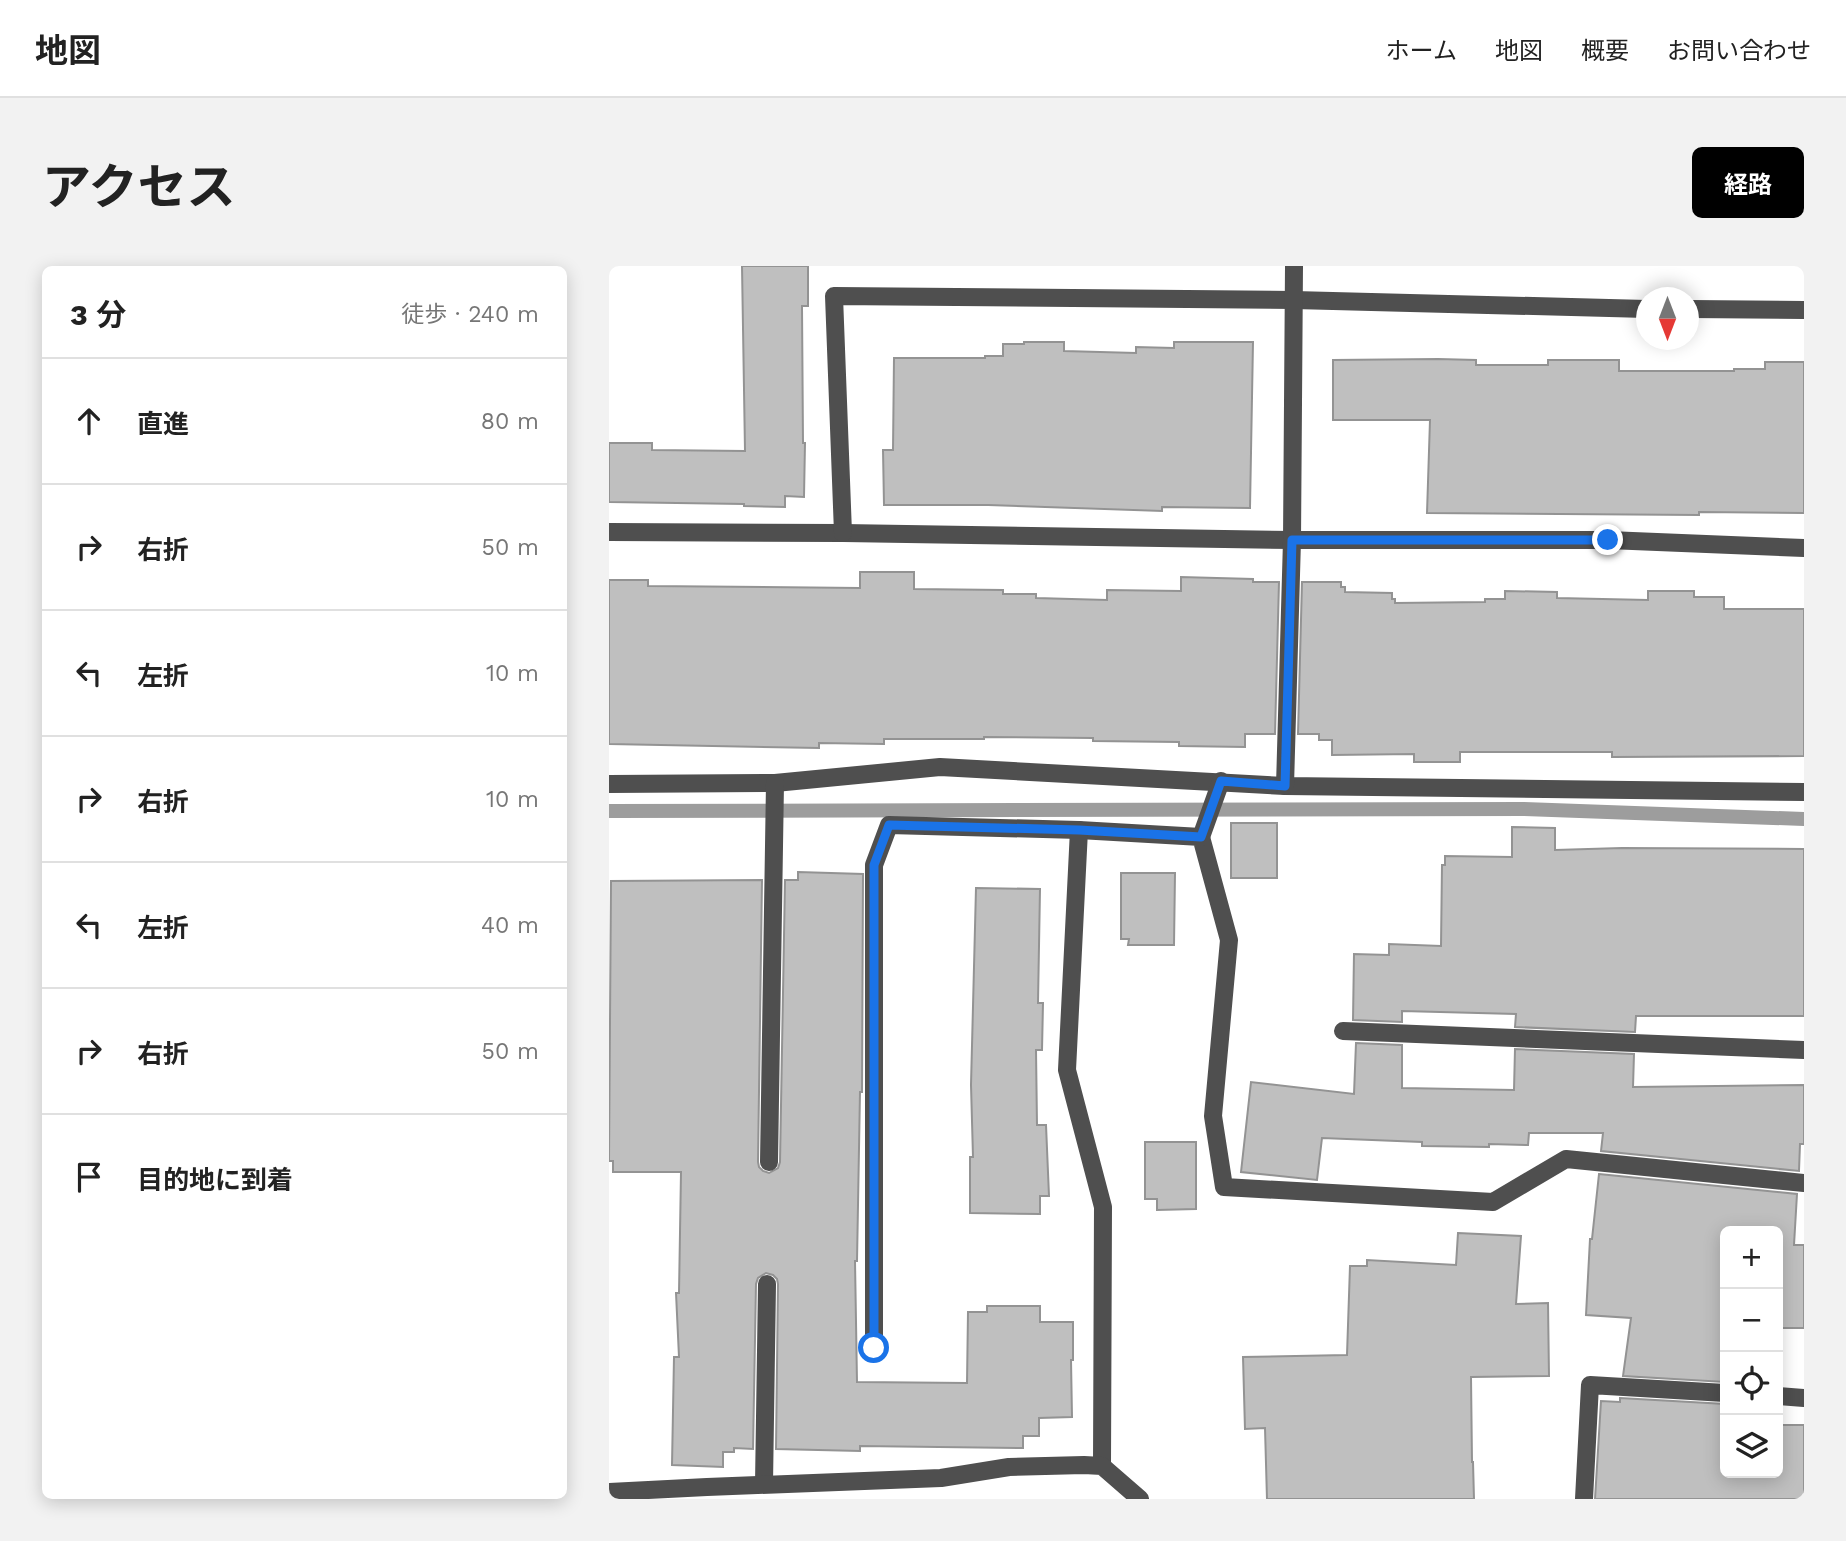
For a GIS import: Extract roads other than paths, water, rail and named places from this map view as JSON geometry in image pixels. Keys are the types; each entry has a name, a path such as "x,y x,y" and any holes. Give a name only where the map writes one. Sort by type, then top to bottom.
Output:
{"street":[{"path":"1285,786 1292,540 1294,266"},
{"path":"843,533 834,296 1294,300 1636,309"},
{"path":"1699,309 1804,310"},
{"path":"609,532 1292,540 1608,540 1804,548"},
{"path":"609,785 775,783 940,767 1285,786 1804,792"},
{"path":"1221,781 1201,837 1229,940 1213,1116 1224,1187 1493,1202 1566,1159 1804,1183"},
{"path":"769,1162 775,783"},
{"path":"874,1348 874,865 889,825 1079,830 1201,837"},
{"path":"1079,830 1067,1070 1103,1207 1102,1466"},
{"path":"1343,1031 1804,1050"},
{"path":"764,1484 767,1284"},
{"path":"1584,1499 1590,1385 1720,1393"},
{"path":"1783,1396 1804,1398"},
{"path":"609,1492 707,1493 764,1484 941,1478 1009,1467 1102,1466 1140,1499"}],"waterway":[{"path":"609,811 1524,809 1804,819"}]}
